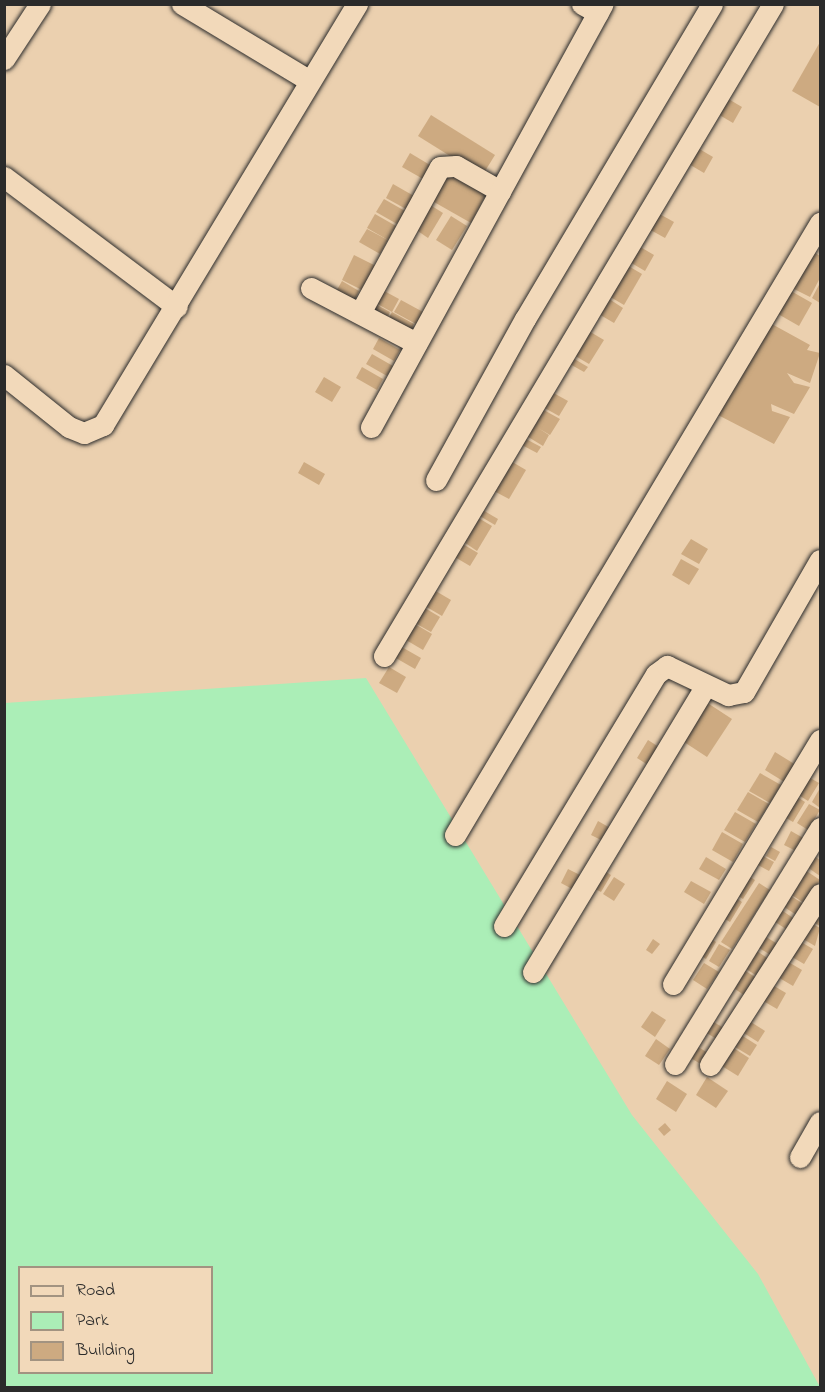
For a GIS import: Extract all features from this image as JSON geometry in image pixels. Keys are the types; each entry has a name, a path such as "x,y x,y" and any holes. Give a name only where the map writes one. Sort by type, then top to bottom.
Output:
{"street":[{"path":"4,59 40,4"},
{"path":"182,4 310,81"},
{"path":"4,375 69,427 93,432 177,307 357,4"},
{"path":"436,480 536,300 712,4"},
{"path":"384,656 773,4"},
{"path":"371,427 500,191 594,7"},
{"path":"360,314 440,167 456,166 500,191"},
{"path":"4,177 177,307"},
{"path":"455,835 820,223"},
{"path":"311,288 416,344"},
{"path":"504,926 656,674 667,666 706,685 737,696 748,687 820,560"},
{"path":"533,972 706,685"},
{"path":"673,984 820,740"},
{"path":"675,1064 820,828"},
{"path":"710,1065 820,894"},
{"path":"800,1157 820,1122"}],"green space":[{"path":"366,678 632,1115 758,1274 820,1387 5,1388 5,703"}],"building":[{"path":"820,42 820,107 792,91"},
{"path":"725,97 742,107 733,123 716,113"},
{"path":"431,115 495,155 482,176 418,136"},
{"path":"696,147 713,157 704,173 687,163"},
{"path":"410,153 430,165 423,179 402,167"},
{"path":"442,170 486,195 471,223 427,198"},
{"path":"393,184 414,196 406,209 386,198"},
{"path":"384,199 405,211 397,224 376,212"},
{"path":"427,203 443,213 428,238 412,227"},
{"path":"656,212 674,222 665,238 647,228"},
{"path":"375,214 396,226 388,240 367,228"},
{"path":"451,216 467,226 452,250 436,240"},
{"path":"367,229 388,240 380,254 359,242"},
{"path":"637,245 654,255 645,271 628,261"},
{"path":"812,251 820,256 820,278 810,297 792,288"},
{"path":"354,255 378,267 366,292 342,280"},
{"path":"625,264 642,274 624,305 607,295"},
{"path":"342,281 359,291 351,307 333,297"},
{"path":"820,283 820,303 812,298"},
{"path":"377,287 399,299 392,312 370,300"},
{"path":"791,291 812,303 799,326 778,314"},
{"path":"606,297 623,308 614,323 597,313"},
{"path":"368,300 390,312 384,325"},
{"path":"401,300 423,312 416,324 394,312"},
{"path":"392,312 414,324 407,337 385,325"},
{"path":"770,323 810,345 807,350 820,353 810,383 787,373 794,383 810,387 794,414 771,404 772,411 790,417 774,444 718,415"},
{"path":"587,330 604,340 589,364 572,354"},
{"path":"379,338 400,350 394,361 373,349"},
{"path":"372,354 393,366 387,376 366,364"},
{"path":"571,357 588,367 584,372 568,363"},
{"path":"362,367 383,379 377,390 356,378"},
{"path":"324,377 341,387 332,402 315,392"},
{"path":"550,391 568,401 559,416 541,406"},
{"path":"542,409 560,419 550,435 538,428 549,435 543,446 525,435"},
{"path":"524,438 541,447 537,453 520,444"},
{"path":"509,460 526,470 509,499 492,490"},
{"path":"304,462 325,474 319,485 298,473"},
{"path":"481,509 498,519 495,525 478,515"},
{"path":"475,516 492,526 477,551 461,540"},
{"path":"691,539 708,549 699,564 681,554"},
{"path":"461,543 478,553 470,566 453,556"},
{"path":"681,559 699,569 689,585 672,575"},
{"path":"434,590 451,600 442,616 425,606"},
{"path":"423,607 440,617 431,632 413,622"},
{"path":"415,624 432,634 423,650 406,640"},
{"path":"400,646 421,658 415,669 394,657"},
{"path":"389,667 406,677 397,693 379,683"},
{"path":"706,702 732,719 707,757 681,740"},
{"path":"648,740 662,749 651,767 637,758"},
{"path":"775,752 796,765 786,783 765,770"},
{"path":"760,773 781,785 770,803 749,791"},
{"path":"805,775 819,783 808,801 794,792"},
{"path":"820,788 820,808 812,802"},
{"path":"748,792 769,804 758,822 737,810"},
{"path":"794,795 805,802 793,822 781,815"},
{"path":"809,804 820,810 808,830 797,823"},
{"path":"735,812 756,824 745,842 724,830"},
{"path":"598,821 612,829 605,842 591,835"},
{"path":"791,831 805,839 798,852 784,845"},
{"path":"722,832 743,844 733,862 712,850"},
{"path":"771,847 780,852 775,861 766,856"},
{"path":"811,854 820,860 820,876 804,865"},
{"path":"761,855 774,862 769,871 756,864"},
{"path":"706,857 726,869 719,880 699,869"},
{"path":"802,868 820,880 807,905 787,892"},
{"path":"568,869 582,876 574,890 561,883"},
{"path":"601,869 611,875 601,892 590,886"},
{"path":"744,873 755,880 743,899 732,892"},
{"path":"614,877 625,884 614,901 603,894"},
{"path":"691,881 711,892 704,904 684,892"},
{"path":"759,883 770,890 732,949 721,942"},
{"path":"785,892 805,905 798,916 778,903"},
{"path":"731,895 742,902 730,922 719,915"},
{"path":"820,905 820,926 809,920"},
{"path":"777,907 796,920 789,931 769,918"},
{"path":"807,921 820,928 815,946 798,936"},
{"path":"761,934 781,946 774,957 754,945"},
{"path":"706,935 716,942 706,959 695,952"},
{"path":"653,939 660,944 652,954 646,950"},
{"path":"796,939 813,949 804,964 787,954"},
{"path":"719,944 730,950 719,967 709,961"},
{"path":"752,948 772,961 760,978 740,965"},
{"path":"785,960 802,970 793,986 776,976"},
{"path":"704,963 719,972 707,989 693,980"},
{"path":"739,967 760,980 748,998 728,984"},
{"path":"769,983 786,993 777,1009 760,999"},
{"path":"652,1011 666,1020 655,1037 641,1027"},
{"path":"707,1018 727,1030 720,1041 700,1029"},
{"path":"746,1019 765,1031 758,1042 739,1030"},
{"path":"738,1033 757,1045 750,1056 730,1044"},
{"path":"656,1039 670,1049 659,1065 645,1056"},
{"path":"692,1043 711,1055 704,1066 684,1054"},
{"path":"729,1045 749,1058 738,1076 717,1063"},
{"path":"707,1077 728,1091 716,1108 696,1095"},
{"path":"667,1081 687,1094 676,1112 656,1099"},
{"path":"665,1123 671,1130 664,1136 658,1129"}]}
